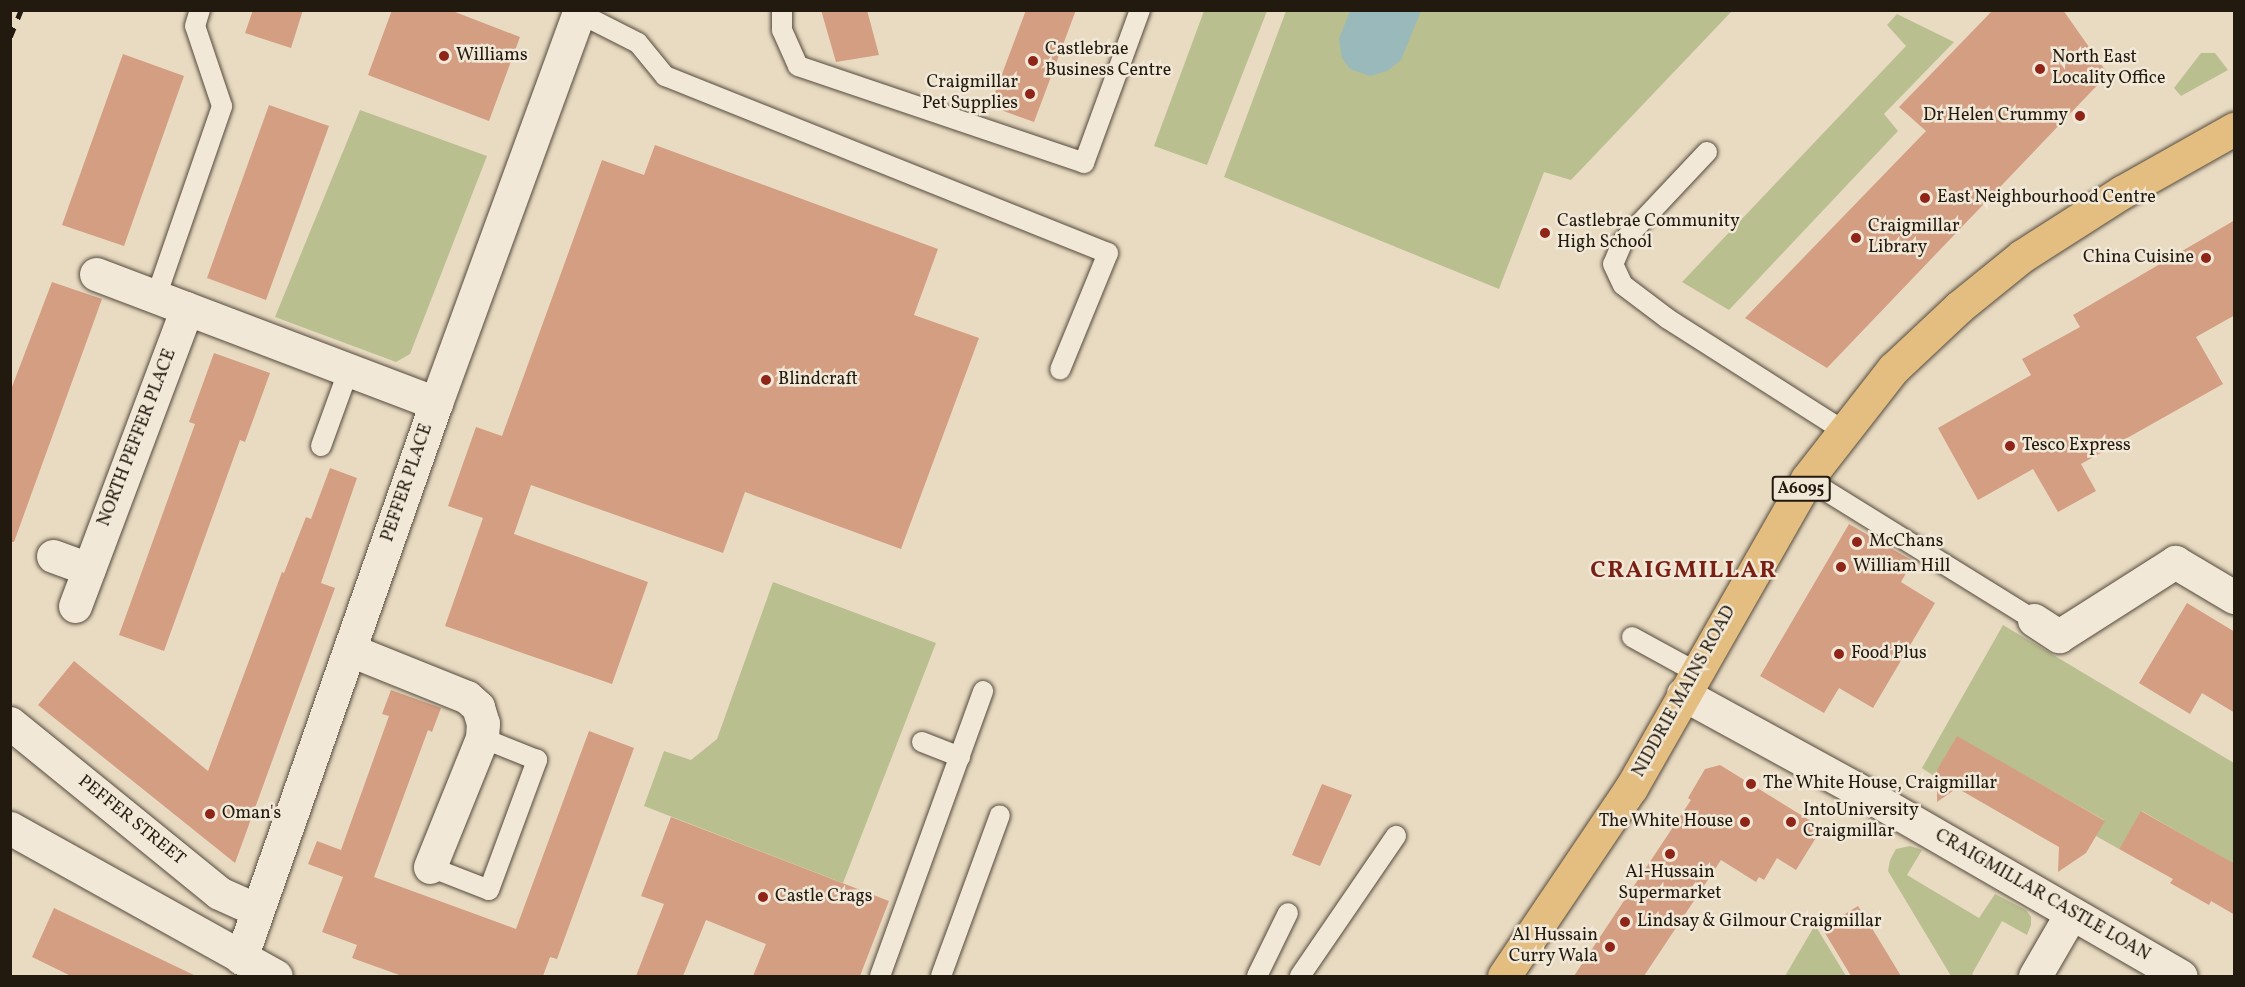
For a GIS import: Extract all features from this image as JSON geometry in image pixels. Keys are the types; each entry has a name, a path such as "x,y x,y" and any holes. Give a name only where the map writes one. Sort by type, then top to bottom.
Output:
{"main road":[{"name":"NIDDRIE MAINS ROAD","path":"1504,976 1631,788 1807,479 1893,369 1959,307 2022,256 2122,192 2235,129"}],"street":[{"name":"PEFFER PLACE","path":"241,958 436,403 577,11"},
{"path":"96,274 436,403"},
{"name":"NORTH PEFFER PLACE","path":"75,606 187,308"},
{"path":"53,556 88,568"},
{"path":"2034,621 2059,636 2175,562 2235,597"},
{"path":"350,650 467,697 478,707 483,723 482,738 430,867"},
{"name":"CRAIGMILLAR CASTLE LOAN","path":"1690,683 1855,788 2181,976"},
{"name":"PEFFER STREET","path":"10,723 219,892 257,910"},
{"path":"10,828 276,976"},
{"path":"2035,976 2071,914"}],"lane":[{"path":"156,297 222,106 195,26 200,10"},
{"path":"782,10 782,30 798,66 1084,163 1140,10"},
{"path":"577,11 638,43 665,76 1108,253 1060,369"},
{"path":"1707,152 1623,241 1612,264 1623,285 1668,320 1844,431"},
{"path":"321,446 349,369"},
{"path":"1807,479 2034,621"},
{"path":"1632,637 1690,683"},
{"path":"880,976 983,691"},
{"path":"430,867 489,890 537,760 482,738"},
{"path":"922,742 960,757"},
{"path":"941,976 1000,815"},
{"path":"1300,976 1396,836"},
{"path":"1257,976 1288,914"}],"green space":[{"path":"1204,11 1267,11 1207,165 1154,146"},
{"path":"1286,11 1732,11 1571,180 1544,172 1499,289 1224,177"},
{"path":"1897,14 1954,42 1884,114 1898,131 1729,310 1682,282 1906,46 1887,25"},
{"path":"2201,53 2215,53 2228,70 2181,96 2174,88"},
{"path":"360,110 487,156 410,354 396,362 275,317"},
{"path":"773,582 936,643 843,883 644,806 664,751 691,760 717,739"},
{"path":"2003,625 2234,763 2234,864 2142,811 2119,849 2096,836 2104,820 1957,737 1934,776 1922,768"},
{"path":"1910,846 1922,850 1907,875 1979,918 1995,894 2026,910 2031,917 2027,935 2002,921 1972,974 1975,976 1951,976 1888,871 1890,860 1896,849"},
{"path":"1815,925 1846,976 1785,976"}],"water":[{"path":"1350,11 1421,11 1401,60 1387,71 1370,76 1350,69 1342,58 1339,39"}],"building":[{"path":"253,10 303,10 291,48 245,33"},
{"name":"Williams","path":"392,10 450,10 520,37 489,121 368,75"},
{"path":"821,10 867,10 879,55 836,62"},
{"name":"Castlebrae Business Centre","path":"1026,10 1076,10 1034,122 990,106"},
{"name":"East Neighbourhood Centre","path":"1993,10 2063,10 2108,74 1827,368 1745,318 1926,131 1899,107"},
{"path":"123,54 184,76 124,246 62,225"},
{"path":"269,105 329,126 266,300 207,278"},
{"name":"Blindcraft","path":"655,145 938,249 914,315 979,338 901,549 745,492 723,553 531,485 514,534 648,582 612,684 445,626 483,518 448,506 476,427 502,436 602,160 644,175"},
{"path":"2235,220 2235,315 2196,337 2223,384 2081,464 2096,491 2058,512 2033,469 1978,500 1938,428 2031,375 2022,359 2080,327 2073,315"},
{"path":"52,282 102,299 14,542 10,542 10,392"},
{"path":"214,353 270,373 245,442 240,440 164,651 119,635 195,424 189,422"},
{"path":"330,468 357,478 321,583 335,588 235,863 38,705 74,661 208,771 282,572 284,573 306,517 311,519"},
{"name":"Food Plus","path":"1849,524 1913,561 1901,582 1935,603 1873,708 1839,688 1824,713 1760,676"},
{"path":"2187,603 2235,632 2235,713 2202,693 2190,714 2139,683"},
{"path":"391,690 441,708 432,732 428,730 374,877 516,929 589,731 634,748 557,959 550,957 543,976 402,976 352,958 357,945 322,932 343,877 308,864 317,841 341,850 389,716 382,714"},
{"path":"1957,736 2105,821 2086,853 2058,872 2059,847 1957,788 1937,802 1937,770"},
{"path":"1720,765 1822,828 1796,870 1777,858 1764,880 1759,877 1756,882 1721,860 1644,976 1574,976 1691,800 1688,798 1705,769"},
{"path":"1322,784 1352,795 1320,866 1292,855"},
{"path":"2141,811 2235,864 2235,915 2211,901 2209,905 2170,883 2173,879 2119,849"},
{"name":"Castle Crags","path":"671,817 889,901 860,976 753,976 766,944 706,920 683,976 636,976 664,904 641,896"},
{"path":"1858,906 1901,976 1851,976 1822,928"},
{"path":"54,908 196,976 71,976 32,957"}],"railway":[{"path":"10,37 21,10"}],"place":[{"name":"Williams","path":"444,56"},
{"name":"Castlebrae Business Centre","path":"1033,61"},
{"name":"North East Locality Office","path":"2040,69"},
{"name":"Craigmillar Pet Supplies","path":"1030,94"},
{"name":"Dr Helen Crummy","path":"2080,116"},
{"name":"East Neighbourhood Centre","path":"1925,198"},
{"name":"Castlebrae Community High School","path":"1545,233"},
{"name":"Craigmillar Library","path":"1856,238"},
{"name":"China Cuisine","path":"2206,258"},
{"name":"Blindcraft","path":"766,380"},
{"name":"Tesco Express","path":"2010,446"},
{"name":"McChans","path":"1857,542"},
{"name":"William Hill","path":"1841,567"},
{"name":"Food Plus","path":"1839,654"},
{"name":"The White House, Craigmillar","path":"1751,784"},
{"name":"Oman's","path":"210,814"},
{"name":"The White House","path":"1745,822"},
{"name":"IntoUniversity Craigmillar","path":"1791,822"},
{"name":"Al-Hussain Supermarket","path":"1670,854"},
{"name":"Castle Crags","path":"763,897"},
{"name":"Lindsay & Gilmour Craigmillar","path":"1625,922"},
{"name":"Al Hussain Curry Wala","path":"1610,947"}],"district":[{"name":"CRAIGMILLAR","path":"1684,572"}]}
